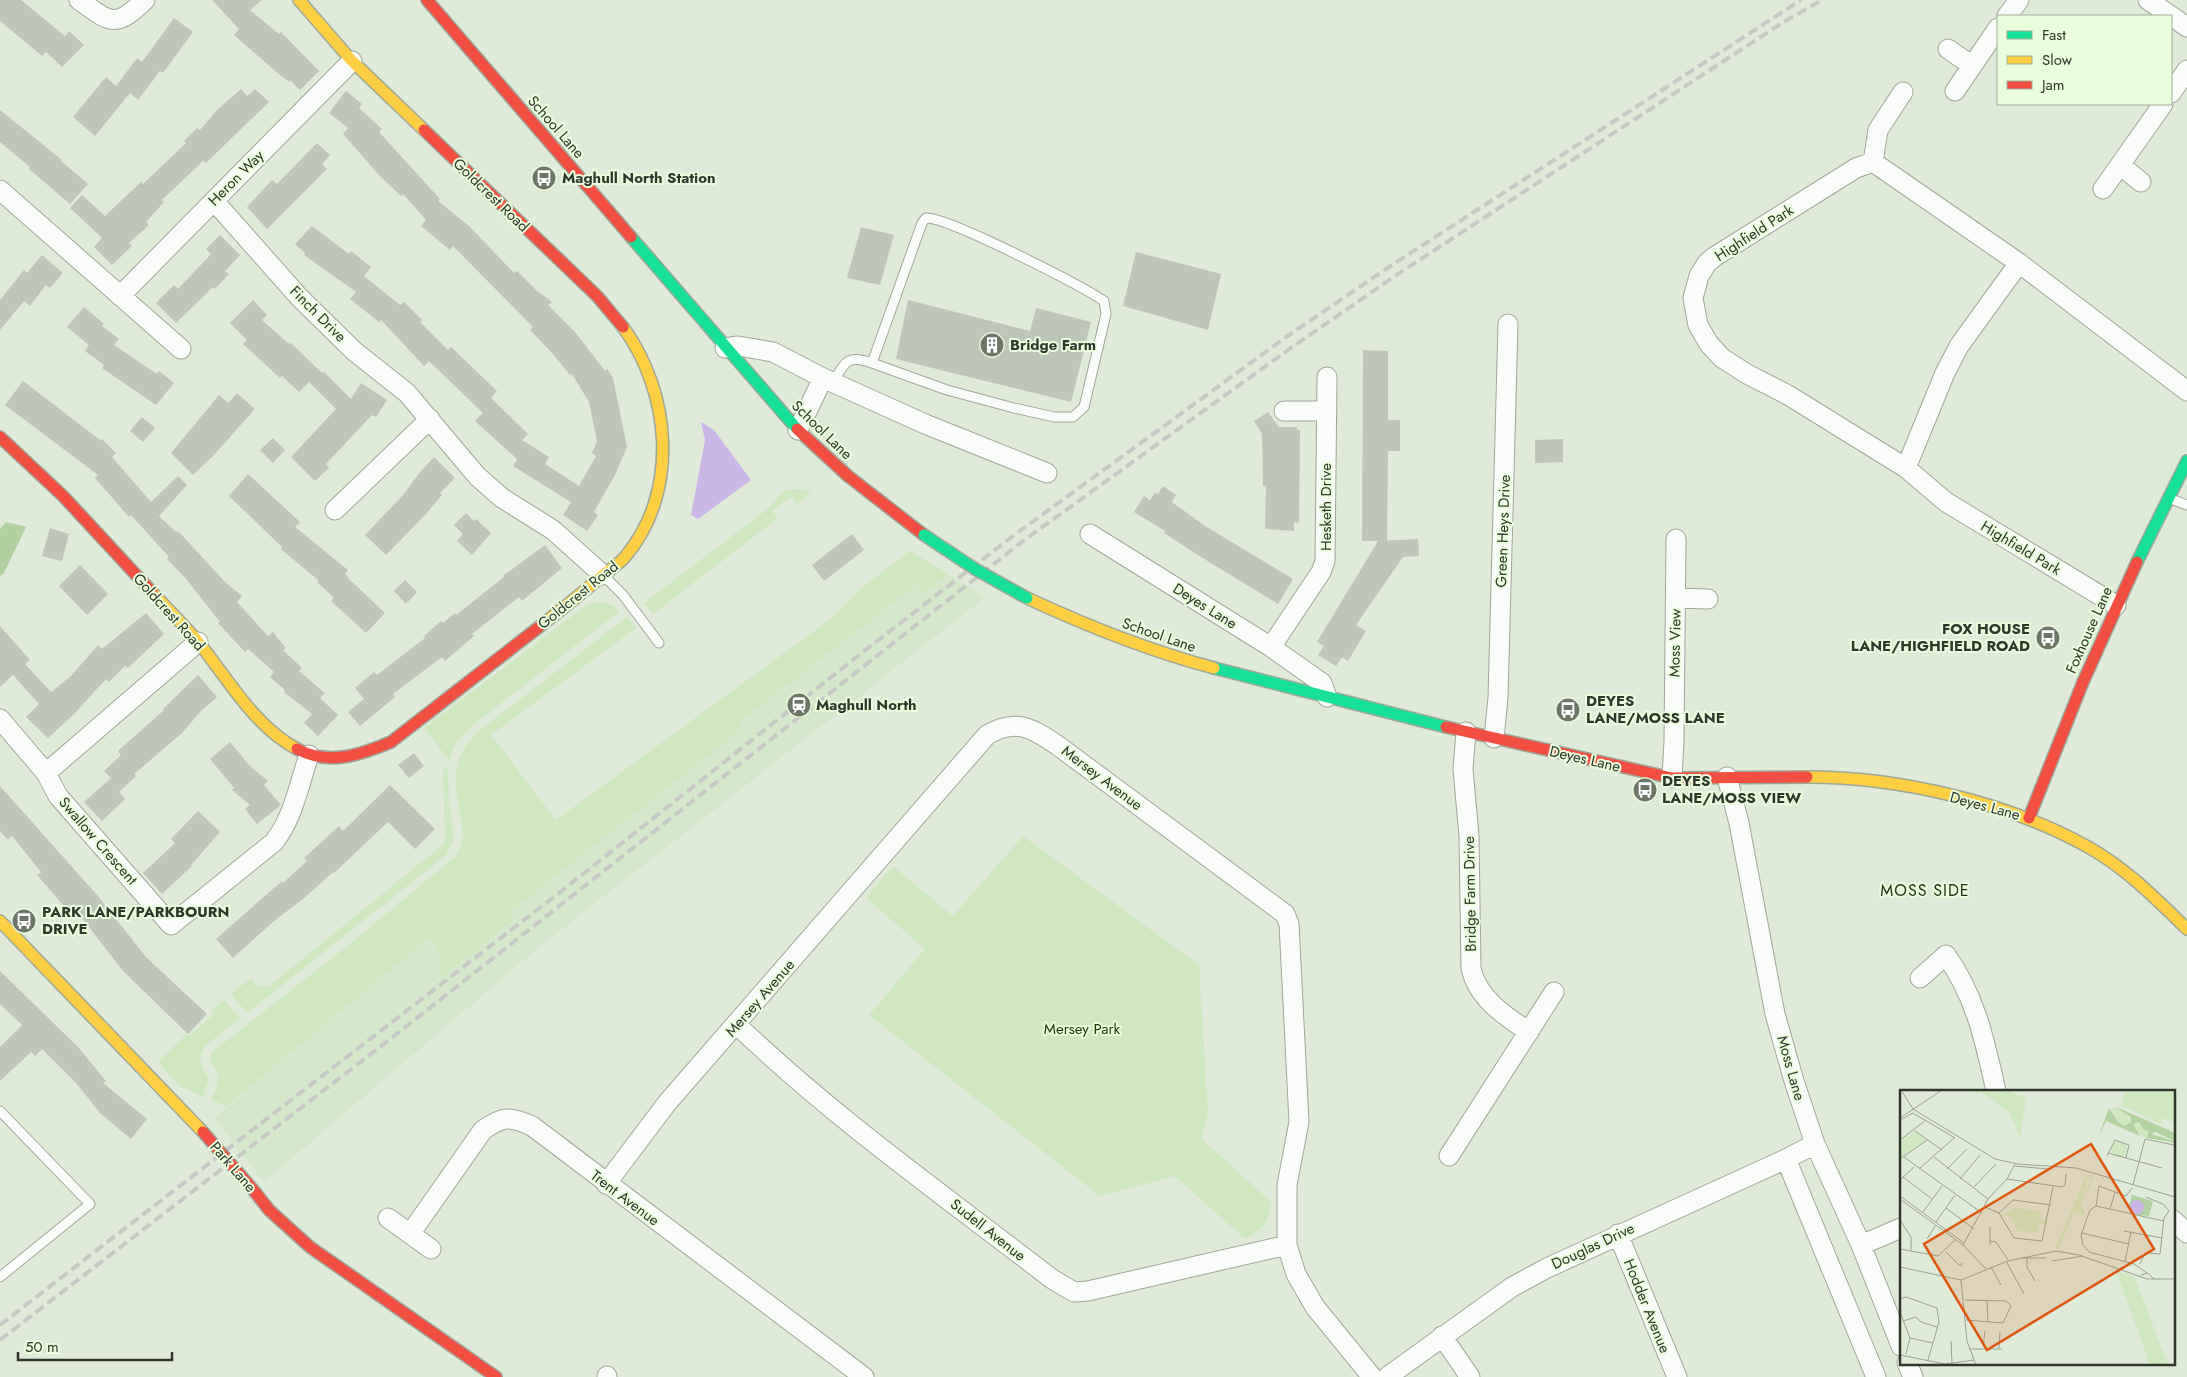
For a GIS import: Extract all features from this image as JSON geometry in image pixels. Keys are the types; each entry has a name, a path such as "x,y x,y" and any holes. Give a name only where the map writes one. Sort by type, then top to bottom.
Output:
{"street":[{"path":"79,0 99,15 112,20 118,20 129,15 145,0"},
{"name":"Goldcrest Road","path":"0,437 63,496 198,642 245,705 288,744 309,755 334,759 372,750 391,742 624,558 648,517 660,479 663,455 661,408 641,356 629,334 597,296 352,61 299,0"},
{"name":"School Lane","path":"427,0 725,348 798,430 848,476 924,535 975,569 1027,598 1076,621 1176,658 1327,697"},
{"path":"2008,15 2019,0"},
{"path":"2148,0 2170,15"},
{"path":"2172,17 2187,27"},
{"path":"1955,91 1997,29"},
{"path":"1948,49 1971,65"},
{"name":"Heron Way","path":"120,296 352,61"},
{"path":"2172,92 2187,70"},
{"path":"1903,92 1878,130 1873,162 2019,263 2187,391"},
{"path":"2103,189 2162,105"},
{"name":"Highfield Park","path":"1873,162 1856,168 1707,263 1699,276 1693,298 1698,324 1709,344 1722,358 1747,374 1788,395 1906,468 1946,502 2116,605"},
{"path":"2120,165 2141,182"},
{"path":"0,190 181,349"},
{"name":"Finch Drive","path":"214,201 299,297 354,351 407,393 477,476 502,498 554,530 603,575"},
{"path":"1906,468 1945,374 1959,346 2019,263"},
{"name":"Green Heys Drive","path":"1494,738 1498,698 1508,324"},
{"path":"725,348 738,346 773,352 828,381 925,424 1047,473"},
{"name":"Hesketh Drive","path":"1271,647 1321,572 1326,561 1327,377"},
{"path":"798,430 828,381"},
{"path":"1284,411 1327,411"},
{"path":"335,510 430,419"},
{"name":"Foxhouse Lane","path":"2029,818 2073,703 2116,605 2187,461"},
{"name":"Deyes Lane","path":"1090,534 1271,647 1322,683 1327,697 1466,732 1672,778 1838,776 1888,782 1977,802 2029,818 2089,847 2140,883 2187,929"},
{"name":"Moss View","path":"1672,778 1676,539"},
{"name":"Moss View","path":"1676,598 1708,599"},
{"path":"46,773 198,642"},
{"name":"Swallow Crescent","path":"0,720 46,773 58,796 171,925 274,842 288,821 309,755"},
{"name":"Mersey Avenue","path":"606,1184 668,1103 987,735 1012,725 1028,727 1057,745 1285,914 1289,924 1297,1049 1299,1122 1287,1185 1287,1245 1296,1274 1315,1307 1372,1377"},
{"name":"Bridge Farm Drive","path":"1466,732 1463,769 1469,836 1471,968 1474,982 1481,993 1509,1019 1529,1032"},
{"name":"Moss Lane","path":"1727,777 1738,823 1775,1014 1815,1144 1862,1245 1900,1343"},
{"name":"Park Lane","path":"0,921 203,1132 269,1210 310,1247 496,1377"},
{"path":"1920,978 1946,955 1961,976 1970,995 1986,1046 1996,1090"},
{"path":"1449,1156 1554,992"},
{"name":"Sudell Avenue","path":"737,1025 777,1063 838,1114 1052,1279 1074,1292 1088,1291 1188,1269 1287,1245"},
{"name":"Trent Avenue","path":"410,1234 483,1130 496,1121 515,1118 532,1126 606,1184 864,1377"},
{"name":"Douglas Drive","path":"1387,1377 1512,1287 1618,1234 1786,1159 1815,1144"},
{"path":"1786,1159 1876,1377"},
{"path":"388,1218 431,1249"},
{"path":"2174,1221 2187,1233"},
{"path":"1862,1245 1900,1228"},
{"name":"Hodder Avenue","path":"1618,1234 1677,1377"},
{"path":"1442,1336 1470,1377"},
{"path":"1907,1364 1913,1377"}],"lane":[{"path":"828,381 850,359 860,359 872,364 947,390 1014,408 1064,418 1073,417 1084,408 1106,307 1104,301 1094,295 984,239 940,220 926,218 922,223 872,364"},
{"path":"2168,498 2187,505"},
{"path":"603,575 623,595 659,643"},
{"path":"0,1111 90,1204 0,1277"}],"shaded area":[{"path":"701,422 714,430 751,480 698,519 691,515 705,440"},
{"path":"910,551 986,597 538,948 264,1182 214,1118 452,918 832,618 860,589"}],"green space":[{"path":"804,489 811,493 797,504 791,497 772,511 778,518 653,614 644,603 769,508 785,490"},
{"path":"6,522 26,527 4,573 0,576 0,529"},
{"path":"910,551 948,574 925,593 917,584 738,723 743,728 508,913 513,920 441,978 442,966 440,956 437,946 430,937 227,1106 211,1100 218,1076 210,1060 211,1053 350,944 456,856 462,843 463,834 457,792 457,767 468,743 479,731 627,617 636,628 491,735 556,820 832,618 860,589"},
{"path":"602,602 620,611 474,724 456,743 449,760 424,728 584,607"},
{"path":"443,769 448,769 449,802 454,839 446,855 247,1013 231,994 251,978 256,985 268,987 445,843"},
{"name":"Mersey Park","path":"1023,836 1199,965 1208,1114 1201,1138 1271,1202 1264,1225 1245,1239 1175,1176 1100,1196 869,1015 925,949 866,898 893,866 953,916"},
{"path":"224,1000 240,1018 205,1046 203,1050 200,1058 203,1070 209,1078 203,1097 180,1086 158,1062 187,1034 189,1036 213,1015 211,1012"}],"building":[{"path":"0,0 21,0 65,36 69,31 84,45 62,67 46,52 42,56 0,21"},
{"path":"212,0 262,0 250,10 279,34 281,32 319,71 300,90 234,35 239,29"},
{"path":"174,18 193,32 163,73 160,71 138,100 130,93 95,136 73,117 106,77 116,86 137,58 142,62"},
{"path":"241,89 247,96 255,89 269,102 206,163 203,161 162,200 164,202 146,222 149,225 129,243 132,246 112,265 94,247 102,238 70,208 82,195 105,216 141,182 143,184 186,143 184,141 197,128 200,130 218,109"},
{"path":"346,91 362,104 359,108 382,129 379,132 440,199 438,201 469,226 514,273 517,271 536,290 552,302 548,305 575,332 605,371 607,369 613,378 627,447 615,475 594,512 598,515 587,531 563,515 571,502 513,466 517,459 475,421 483,413 429,361 424,366 381,320 379,322 350,299 356,292 304,255 306,254 295,244 312,226 349,254 351,251 371,267 364,276 400,305 404,302 422,320 420,322 448,350 451,347 497,391 491,398 528,434 522,440 549,457 545,464 579,486 596,456 592,453 597,441 589,402 572,374 570,375 530,330 533,327 453,246 450,250 421,226 426,220 403,194 401,196 379,175 343,134 348,128 329,113"},
{"path":"0,110 62,160 88,184 70,204 0,142"},
{"path":"317,143 330,155 322,164 327,169 267,229 247,207 272,180 277,184"},
{"path":"861,227 894,235 880,285 847,278"},
{"path":"220,235 240,255 225,271 229,274 215,289 213,287 176,323 156,303 174,285 178,289 211,254 206,249"},
{"path":"1136,252 1221,274 1208,330 1123,306"},
{"path":"42,255 63,273 50,288 46,285 30,306 24,301 0,330 0,300 24,270 27,273"},
{"path":"253,300 267,315 262,320 289,344 291,343 322,373 324,372 351,399 361,383 387,400 376,417 372,415 326,464 329,468 315,481 291,457 336,409 309,382 299,392 282,376 280,378 243,344 247,340 230,323"},
{"name":"Bridge Farm","path":"908,300 1030,331 1036,308 1091,322 1071,402 896,359"},
{"path":"84,307 104,324 102,326 119,339 114,345 157,374 159,371 174,383 156,405 102,368 104,365 85,351 89,345 67,327"},
{"path":"1363,350 1388,351 1388,420 1400,420 1400,451 1388,451 1387,541 1362,541"},
{"path":"23,381 100,440 102,439 116,453 112,457 151,502 178,476 187,485 159,516 176,532 178,531 226,583 242,596 237,602 268,636 273,632 286,648 283,650 302,668 299,671 325,693 320,698 338,715 318,736 304,723 312,714 284,692 285,690 270,677 274,672 248,649 245,652 218,623 220,622 187,580 167,559 169,557 131,515 129,517 95,478 98,475 5,405"},
{"path":"237,393 255,409 213,456 193,475 171,453 219,395 228,403"},
{"path":"1268,412 1279,427 1297,427 1297,430 1300,430 1299,523 1294,522 1294,531 1265,529 1266,486 1263,486 1262,434 1254,421"},
{"path":"142,417 155,428 143,442 130,431"},
{"path":"273,438 285,450 273,463 260,450"},
{"path":"1563,439 1563,462 1535,463 1535,440"},
{"path":"434,457 455,478 440,493 442,495 426,514 386,555 365,535 403,495"},
{"path":"248,474 300,522 295,527 348,570 345,573 348,578 385,613 366,633 331,601 334,598 317,582 319,581 281,549 282,547 229,496"},
{"path":"1163,486 1176,495 1172,502 1205,526 1293,579 1278,604 1201,557 1164,533 1165,531 1134,512 1144,496 1150,500 1155,492 1158,494"},
{"path":"466,513 474,521 476,519 491,533 472,555 457,541 463,534 454,525"},
{"path":"50,528 69,534 62,561 42,556"},
{"path":"852,534 864,550 824,581 812,565"},
{"path":"1418,539 1419,556 1403,557 1356,625 1366,631 1348,661 1342,657 1336,666 1318,655 1324,646 1317,642 1378,541"},
{"path":"545,545 562,568 522,601 519,597 472,634 474,636 445,661 442,657 393,694 395,697 360,726 348,712 364,699 355,688 374,672 377,675 425,638 424,636 441,621 443,623 455,613 456,615 503,576"},
{"path":"80,565 108,594 87,615 59,586"},
{"path":"405,580 417,592 406,604 394,591"},
{"path":"146,613 164,634 128,668 125,666 109,682 106,679 74,714 48,738 26,717 39,704 13,675 0,687 0,626 30,660 25,664 51,692 71,676 98,645 102,649"},
{"path":"198,675 217,697 201,711 182,733 134,774 136,776 119,792 125,799 102,821 84,802 111,778 104,771 121,755 118,751 164,710"},
{"path":"230,742 250,766 268,781 264,785 281,805 257,824 245,809 250,805 232,790 234,788 210,759"},
{"path":"414,753 424,766 409,778 398,765"},
{"path":"390,785 435,829 415,849 388,822 334,873 274,921 233,958 216,939 307,861 304,858 339,826 343,831"},
{"path":"0,786 97,895 146,957 207,1014 188,1034 123,971 75,909 70,913 37,875 41,872 12,836 8,840 0,831"},
{"path":"198,811 220,832 192,866 162,894 143,873 175,843 171,839"},
{"path":"0,971 78,1047 106,1081 103,1083 147,1119 131,1139 100,1113 76,1083 42,1049 35,1056 31,1052 0,1081 0,1047 22,1025 0,1004"}],"railway":[{"path":"0,1325 559,893 868,648 1013,536 1289,335 1389,267 1801,0"},
{"path":"0,1340 389,1040 1023,541 1288,350 1395,276 1782,23 1822,0"}],"traffic: fast":[{"path":"631,237 797,429"},
{"path":"2137,562 2187,461"},
{"path":"924,535 975,569 1027,598"},
{"path":"1214,668 1446,727"}],"traffic: slow":[{"path":"299,0 352,61 424,130"},
{"path":"539,627 625,557 643,531 655,503 661,473 663,442 659,412 651,382 639,353 623,327"},
{"path":"152,592 199,643 255,715 282,740 297,749"},
{"path":"1027,598 1119,637 1166,654 1214,668"},
{"path":"1807,777 1842,778 1915,787 1952,795 2023,817 2057,831 2102,855 2140,885 2187,929"},
{"path":"0,921 203,1132"}],"traffic: jam":[{"path":"427,0 631,237"},
{"path":"424,130 597,296 623,327"},
{"path":"797,429 848,476 924,535"},
{"path":"0,437 63,496 152,592"},
{"path":"2029,818 2083,682 2137,562"},
{"path":"297,749 309,754 333,758 368,751 391,742 539,627"},
{"path":"1446,727 1672,778 1807,777"},
{"path":"203,1132 255,1192"},
{"path":"255,1192 269,1210 310,1247 496,1377"}],"place":[{"name":"Maghull North Station","path":"544,178"},
{"name":"Bridge Farm","path":"992,345"},
{"name":"FOX HOUSE LANE/HIGHFIELD ROAD","path":"2048,638"},
{"name":"Maghull North","path":"799,705"},
{"name":"DEYES LANE/MOSS LANE","path":"1568,710"},
{"name":"DEYES LANE/MOSS VIEW","path":"1645,790"},
{"name":"PARK LANE/PARKBOURN DRIVE","path":"24,921"}],"district":[{"name":"MOSS SIDE","path":"1925,890"}]}
